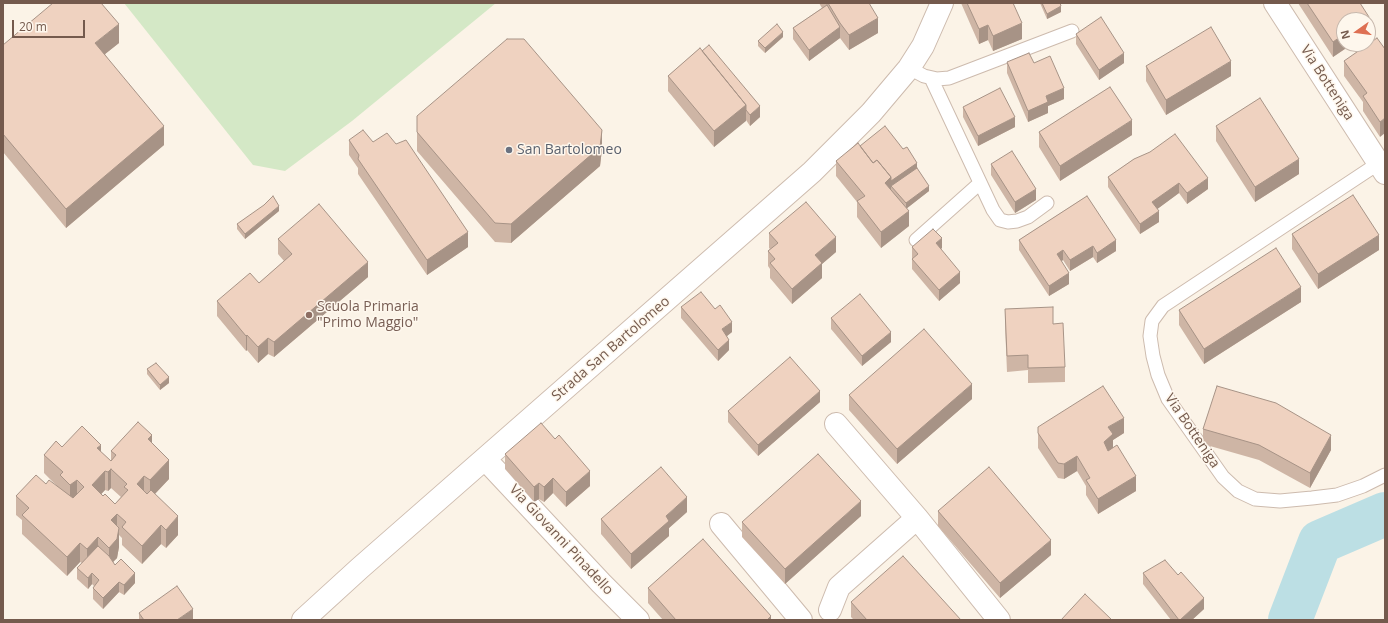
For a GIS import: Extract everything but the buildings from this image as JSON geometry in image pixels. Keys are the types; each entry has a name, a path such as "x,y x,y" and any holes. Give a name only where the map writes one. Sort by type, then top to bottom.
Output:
{"street":[{"name":"Strada San Bartolomeo","path":"303,620 812,172 870,113 909,68 923,46 942,3"},
{"name":"Via Botteniga","path":"1275,3 1382,168"},
{"path":"836,424 917,518 999,620"},
{"name":"Via Giovanni Pinadello","path":"485,459 601,583 638,620"},
{"path":"829,617 839,587 917,518"},
{"path":"721,524 801,620"}],"lane":[{"path":"909,68 931,78 949,78 1072,31"},
{"path":"931,78 993,210 1000,220 1008,222 1017,221 1028,217 1047,203"},
{"name":"Via Botteniga","path":"1382,168 1163,306 1152,321 1150,336 1156,369 1168,399 1224,477 1238,491 1255,499 1280,501 1312,498 1337,495 1363,486 1385,475"},
{"path":"916,240 980,183"}],"green space":[{"path":"124,3 496,3 352,121 285,171 253,165"}],"waterway":[{"path":"1290,620 1320,542 1385,514"}],"place":[{"name":"San Bartolomeo","path":"509,150"},
{"name":"Scuola Primaria \"Primo Maggio\"","path":"309,315"}]}
